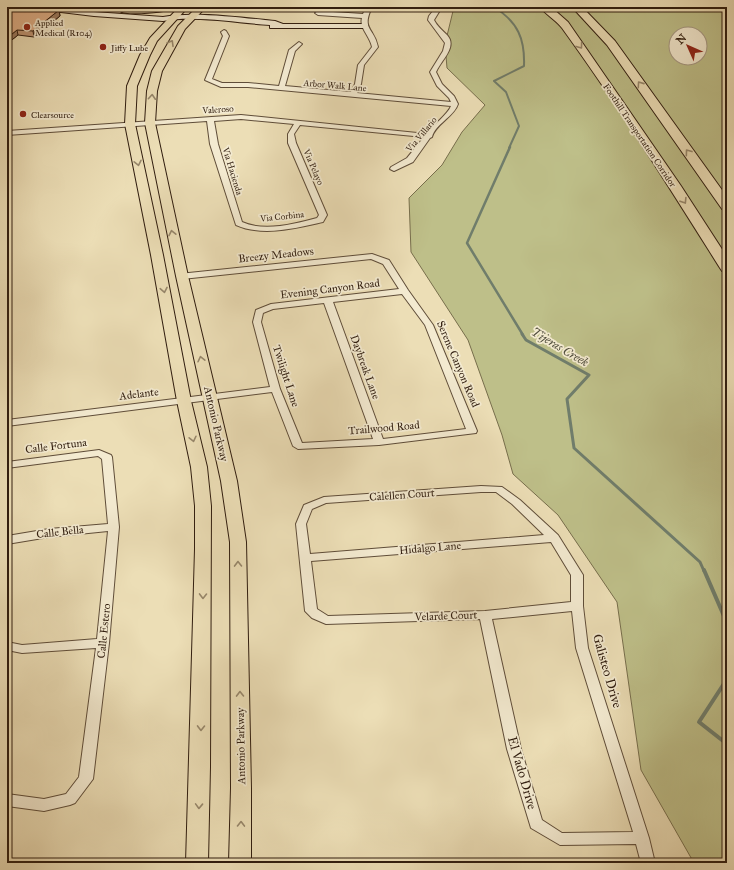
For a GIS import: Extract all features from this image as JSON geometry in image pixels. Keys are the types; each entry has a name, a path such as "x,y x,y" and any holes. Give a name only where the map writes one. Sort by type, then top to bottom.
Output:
{"highway":[{"path":"536,7 564,24"},
{"name":"Foothill Transportation Corridor","path":"545,7 564,24 589,59 675,186 727,268"},
{"path":"577,7 611,43 727,206"}],"main road":[{"path":"36,7 94,14 163,19 173,17 190,18 200,21 271,26 364,26"},
{"path":"82,7 167,14 173,17"},
{"path":"124,11 151,10 172,7"},
{"path":"184,7 153,40 144,55 132,86 130,124 159,262 184,401 199,467 203,506 200,767 197,863"},
{"name":"Antonio Parkway","path":"202,7 190,18 173,41 157,71 152,91 150,123 182,276 229,481 238,542 241,780 240,863"},
{"path":"134,17 151,20 156,24 153,40"}],"street":[{"path":"353,95 358,84 361,65 375,46 373,38 364,26 365,16 369,7"},
{"path":"439,7 432,16 431,20 437,30 447,39 449,44 448,49 435,65 433,72 439,85 448,91 455,104"},
{"path":"318,13 365,16"},
{"name":"Arbor Walk Lane","path":"224,32 226,36 208,80 214,84 455,104"},
{"path":"281,89 292,50 299,44"},
{"name":"Via Villario","path":"394,169 410,160 430,136 436,126 453,110 455,104"},
{"name":"Valeroso","path":"7,133 241,116 430,136"},
{"name":"Via Hacienda","path":"210,118 214,144 239,223 245,227"},
{"name":"Via Pelayo","path":"299,122 292,134 292,143 323,215 320,220"},
{"name":"Via Corbina","path":"245,227 256,229 310,223 320,220"},
{"name":"Breezy Meadows","path":"182,276 372,256"},
{"name":"Serene Canyon Road","path":"372,256 386,262 404,291 429,325 472,431"},
{"name":"Evening Canyon Road","path":"259,312 271,307 404,291"},
{"name":"Daybreak Lane","path":"328,301 379,442"},
{"name":"Twilight Lane","path":"259,312 257,322 275,389 298,446"},
{"name":"Adelante","path":"7,423 275,389"},
{"name":"Trailwood Road","path":"298,446 379,442 472,431"},
{"name":"Calle Fortuna","path":"7,465 99,453 107,457"},
{"name":"Calle Estero","path":"7,800 44,805 70,799 86,780 103,643 114,527 107,457"},
{"name":"Calellen Court","path":"306,558 301,524 308,507 324,500 498,489"},
{"name":"Galisteo Drive","path":"498,489 516,502 554,538 577,575 577,606 582,648 642,838 648,863"},
{"name":"Calle Bella","path":"7,540 49,533 114,527"},
{"name":"Hidalgo Lane","path":"306,558 554,538"},
{"name":"Velarde Court","path":"306,558 311,611 326,620 485,615 577,606"},
{"name":"El Vado Drive","path":"485,615 514,749 536,824 560,839 642,838"},
{"path":"7,646 22,649 103,643"}],"green space":[{"path":"454,7 727,7 727,863 694,863 641,770 617,602 558,515 513,474 502,435 468,340 411,252 409,198 442,165 462,132 485,105 447,68 445,44"}],"building":[{"name":"Applied Medical (R104)","path":"14,7 59,10 33,31 17,30 7,38 7,12"}],"waterway":[{"name":"Tijeras Creek","path":"494,7 514,25 521,39 524,56 524,66 494,81 506,92 519,126 509,148"},
{"name":"Tijeras Creek","path":"510,147 467,243 523,335"},
{"name":"Tijeras Creek","path":"522,334 526,340 589,375 567,399 574,448 700,562 704,571"},
{"name":"Tijeras Creek","path":"704,570 727,623"},
{"name":"Tijeras Creek","path":"727,679 699,722 727,744"}],"place":[{"name":"Applied Medical (R104)","path":"27,27"},
{"name":"Jiffy Lube","path":"103,47"},
{"name":"Clearsource","path":"23,114"}]}
